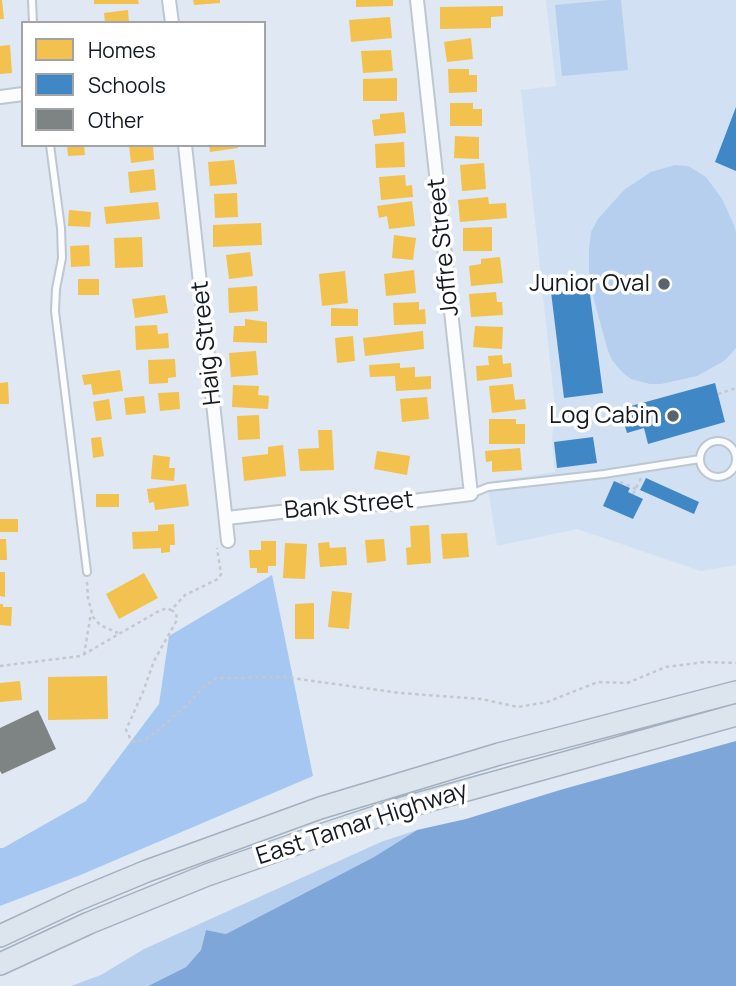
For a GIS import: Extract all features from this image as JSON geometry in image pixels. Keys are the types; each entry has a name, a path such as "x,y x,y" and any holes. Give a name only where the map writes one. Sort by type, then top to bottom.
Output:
{"highway":[{"name":"East Tamar Highway","path":"0,936 147,871 320,808 499,754 736,692"},
{"name":"East Tamar Highway","path":"0,964 183,884 327,833 432,800 736,715"}],"street":[{"path":"169,0 172,21"},
{"name":"Joffre Street","path":"417,0 471,494"},
{"path":"0,97 21,94"},
{"name":"Haig Street","path":"185,147 226,518 222,541"},
{"name":"Bank Street","path":"226,518 471,494"}],"lane":[{"path":"32,0 33,21"},
{"path":"50,147 61,228 62,258 55,311 87,572"},
{"path":"718,441 729,445 735,454 736,462 732,470 724,476 712,476 704,470 700,459 704,448 718,441"},
{"path":"471,494 488,487 700,459"}],"path":[{"path":"718,394 736,388"},
{"path":"632,494 645,468"},
{"path":"170,610 185,595 218,579 222,541"},
{"path":"87,572 88,598 93,617 100,625 118,634"},
{"path":"0,666 84,655 156,612 167,608 176,613 177,620 154,661 126,730 135,742 155,733 216,678 284,677 400,693 481,699 517,707 547,702 598,682 627,683 666,667 705,662 736,663"},
{"path":"84,655 91,611"}],"shaded area":[{"path":"546,0 736,0 736,565 701,571 577,529 497,546 487,482 555,472 552,440 555,407 521,90 556,86"},
{"path":"621,0 628,70 562,76 555,5"},
{"name":"Junior Oval","path":"675,165 688,166 706,177 722,199 734,225 736,348 724,361 697,376 650,384 631,379 612,360 593,296 589,249 591,232 598,219 624,190 651,172"},
{"path":"272,575 313,776 78,876 0,906 0,848 86,801 159,704 169,636"},
{"path":"736,741 736,986 148,986 186,967 201,950 206,930 226,934 374,857 417,830 466,819"},
{"path":"417,830 374,857 226,934 206,930 201,950 186,967 148,986 71,986 101,975 144,949 381,842"}],"building: Homes":[{"path":"2,0 4,19 0,19"},
{"path":"94,0 138,0 139,4 94,4"},
{"path":"193,0 220,0 220,3 194,5"},
{"path":"356,0 393,0 393,6 356,7"},
{"path":"503,6 503,16 491,17 491,28 440,29 440,7"},
{"path":"128,10 129,21 105,21 104,13"},
{"path":"390,17 392,38 351,42 349,20"},
{"path":"471,38 473,59 447,62 444,42"},
{"path":"10,45 12,73 0,74 0,46"},
{"path":"391,50 393,71 363,73 361,51"},
{"path":"448,69 469,69 469,75 477,75 477,92 449,93"},
{"path":"397,78 397,101 363,101 363,79"},
{"path":"450,103 473,103 473,109 482,109 482,126 450,126"},
{"path":"404,112 406,133 374,136 372,120 380,119 380,114"},
{"path":"455,136 479,137 479,159 454,158"},
{"path":"404,142 405,167 376,168 375,144"},
{"path":"67,147 84,147 85,155 68,156"},
{"path":"129,147 153,147 154,160 131,163"},
{"path":"209,147 238,148 210,152"},
{"path":"234,160 237,184 210,186 208,162"},
{"path":"484,163 486,189 462,191 460,165"},
{"path":"154,169 156,190 130,193 128,172"},
{"path":"405,175 406,186 412,185 413,197 381,200 379,177"},
{"path":"237,193 238,217 215,218 214,194"},
{"path":"488,197 489,204 506,203 507,218 460,222 458,200"},
{"path":"412,201 415,226 389,229 387,216 379,218 377,206"},
{"path":"158,202 160,219 106,224 104,207"},
{"path":"69,210 91,212 90,227 68,226"},
{"path":"261,223 262,245 213,247 213,225"},
{"path":"492,227 492,251 463,251 463,228"},
{"path":"394,235 416,238 413,260 392,258"},
{"path":"142,237 143,267 115,268 114,238"},
{"path":"89,245 90,266 71,267 70,246"},
{"path":"250,252 253,276 229,279 226,255"},
{"path":"500,257 503,283 471,286 469,266 481,264 481,259"},
{"path":"414,270 416,293 386,296 384,274"},
{"path":"345,271 348,303 322,306 319,274"},
{"path":"78,279 99,279 99,295 78,295"},
{"path":"257,286 258,311 229,313 228,288"},
{"path":"496,292 497,302 502,302 503,315 471,317 469,294"},
{"path":"165,295 168,313 135,318 132,299"},
{"path":"419,302 419,310 425,309 426,324 394,325 393,303"},
{"path":"331,308 358,309 358,326 331,326"},
{"path":"245,319 267,322 267,343 233,342 234,326 245,326"},
{"path":"157,325 158,334 168,333 169,348 136,350 135,326"},
{"path":"475,326 503,327 502,349 473,347"},
{"path":"423,331 424,349 365,356 363,338"},
{"path":"353,336 355,361 337,363 335,338"},
{"path":"256,351 258,375 231,377 229,353"},
{"path":"502,355 503,364 511,363 512,377 477,381 476,366 489,365 488,356"},
{"path":"175,359 176,377 168,378 168,383 149,384 148,360"},
{"path":"400,363 400,368 415,367 415,377 431,376 431,389 396,391 395,376 370,377 369,365"},
{"path":"120,370 123,391 93,395 91,384 84,385 82,375"},
{"path":"8,382 9,404 0,404 0,383"},
{"path":"513,384 515,400 525,399 526,409 492,413 489,386"},
{"path":"233,385 259,386 258,395 269,396 268,409 232,407"},
{"path":"179,392 180,409 160,411 158,393"},
{"path":"144,396 146,413 126,415 124,398"},
{"path":"427,397 429,419 402,422 400,399"},
{"path":"109,399 112,419 96,421 93,402"},
{"path":"259,415 260,439 238,440 237,416"},
{"path":"489,419 516,419 516,424 525,424 525,444 489,444"},
{"path":"318,430 332,430 334,470 300,471 298,449 319,448"},
{"path":"101,437 104,456 93,458 91,438"},
{"path":"283,445 286,476 244,481 242,457 268,454 268,447"},
{"path":"520,448 522,470 492,472 492,461 486,462 485,451"},
{"path":"377,451 410,456 407,475 374,469"},
{"path":"153,455 170,457 169,468 175,468 174,481 151,479"},
{"path":"186,484 189,506 155,510 154,502 149,503 147,489"},
{"path":"96,494 119,494 119,507 96,507"},
{"path":"0,519 18,519 18,532 0,532"},
{"path":"174,524 175,545 170,545 170,552 161,553 161,548 133,549 132,532 158,531 158,525"},
{"path":"429,525 431,563 407,565 406,548 411,547 410,526"},
{"path":"467,533 469,557 443,559 441,534"},
{"path":"0,539 6,539 7,560 0,560"},
{"path":"384,539 386,561 367,563 365,540"},
{"path":"261,541 276,541 276,566 268,566 268,573 257,573 257,568 250,568 249,550 261,550"},
{"path":"329,542 330,548 346,547 347,565 320,567 318,543"},
{"path":"285,543 307,544 305,579 283,578"},
{"path":"0,572 5,572 5,597 0,596"},
{"path":"144,573 158,598 119,619 106,594"},
{"path":"332,591 352,593 349,629 328,627"},
{"path":"314,603 314,639 295,639 295,604"},
{"path":"0,604 3,604 3,607 12,607 11,626 0,625"},
{"path":"107,676 108,719 48,720 48,677"},
{"path":"20,681 22,700 0,702 0,683"}],"building: Schools":[{"path":"736,107 736,171 715,162"},
{"path":"589,287 603,393 564,398 551,292"},
{"name":"Log Cabin","path":"715,383 725,422 648,444 644,428 627,433 620,409"},
{"path":"593,437 597,463 557,468 554,442"},
{"path":"646,478 699,502 694,514 640,490"},
{"path":"614,481 630,488 628,492 643,499 633,519 603,506"}],"building: Other":[{"path":"38,710 56,749 2,774 0,728"}],"place":[{"name":"Junior Oval","path":"664,284"},
{"name":"Log Cabin","path":"673,416"}]}
